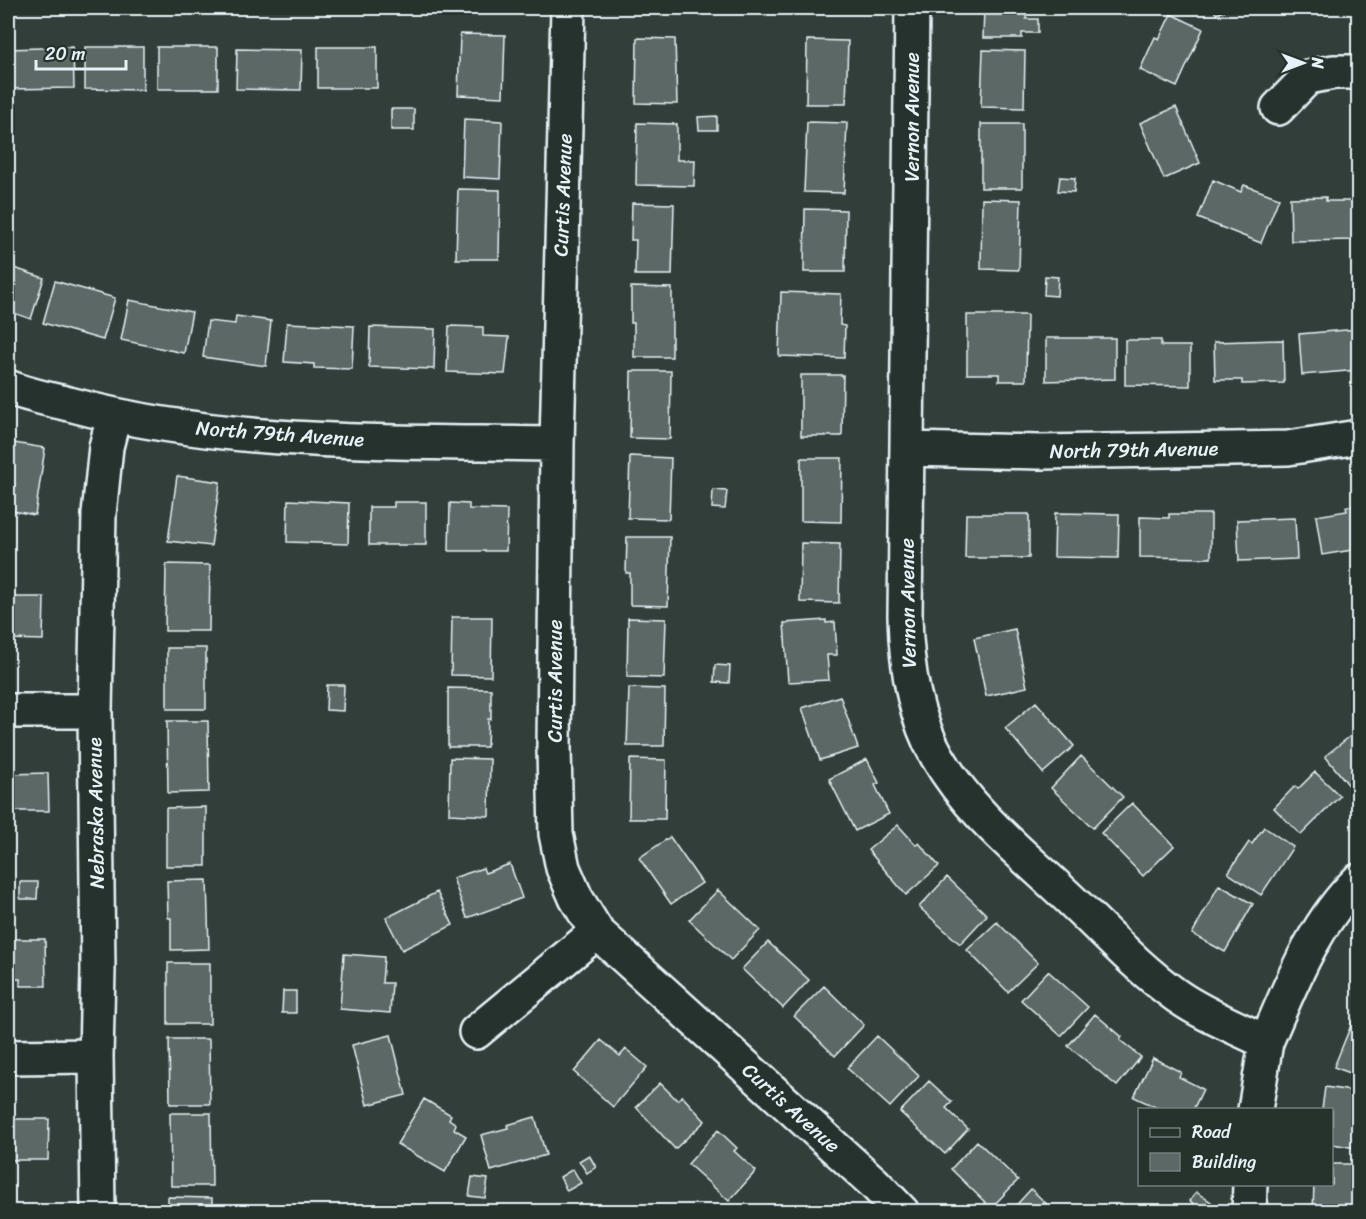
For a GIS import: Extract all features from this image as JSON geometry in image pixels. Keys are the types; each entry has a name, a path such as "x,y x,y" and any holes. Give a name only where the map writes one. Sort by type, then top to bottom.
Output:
{"street":[{"name":"Curtis Avenue","path":"568,8 556,444 554,737 556,834 563,868 576,898 597,932 874,1183 902,1212"},
{"name":"Vernon Avenue","path":"912,8 905,616 907,663 920,718 936,756 957,787 980,814 1150,973 1178,996 1266,1042"},
{"path":"1278,108 1308,77 1335,72 1359,72"},
{"name":"North 79th Avenue","path":"8,387 114,416 213,432 294,440 556,444"},
{"name":"Nebraska Avenue","path":"98,1212 96,1056 98,970 94,711 99,514 106,447 114,416"},
{"name":"North 79th Avenue","path":"908,449 1040,452 1288,448 1359,438"},
{"path":"8,711 94,711"},
{"path":"1255,1108 1266,1042 1300,964 1319,930 1359,881"},
{"path":"476,1032 597,932"},
{"path":"8,1057 96,1056"},
{"path":"1249,1212 1250,1186"}],"building":[{"path":"984,8 1026,8 1026,19 1038,19 1038,33 1022,33 1022,38 983,38"},
{"path":"1213,8 1232,8 1216,14"},
{"path":"1171,14 1203,29 1177,87 1140,70 1155,37 1159,39"},
{"path":"460,34 505,35 503,97 458,95"},
{"path":"637,38 675,39 677,104 636,103"},
{"path":"807,40 848,41 846,104 806,104"},
{"path":"73,47 74,88 8,89 8,49"},
{"path":"85,47 143,47 143,90 85,89"},
{"path":"157,47 218,47 218,89 157,89"},
{"path":"318,47 377,47 377,88 318,88"},
{"path":"237,49 302,50 301,90 236,89"},
{"path":"983,50 1025,51 1024,108 981,107"},
{"path":"1176,107 1200,163 1164,179 1140,123"},
{"path":"391,109 414,109 414,130 391,130"},
{"path":"717,116 717,130 699,130 698,117"},
{"path":"464,119 502,121 500,179 462,177"},
{"path":"807,122 847,123 844,193 804,192"},
{"path":"637,123 677,124 677,160 695,160 694,186 636,185"},
{"path":"981,124 1022,124 1022,188 981,188"},
{"path":"1060,177 1075,178 1074,192 1058,191"},
{"path":"1213,180 1241,192 1244,185 1279,198 1261,243 1198,218"},
{"path":"458,189 500,190 499,259 456,259"},
{"path":"1326,197 1326,201 1358,201 1358,240 1291,241 1290,198"},
{"path":"982,199 1021,200 1019,270 981,269"},
{"path":"632,203 674,204 672,275 635,275 636,240 631,240"},
{"path":"805,209 846,210 845,272 804,272"},
{"path":"8,266 44,278 31,319 8,311"},
{"path":"1045,276 1058,277 1057,296 1044,295"},
{"path":"55,281 115,298 103,340 43,323"},
{"path":"631,287 672,288 672,357 634,357"},
{"path":"781,292 841,294 840,325 845,326 844,358 779,356"},
{"path":"129,300 192,312 184,353 121,340"},
{"path":"967,315 1027,315 1026,381 999,381 999,374 967,374"},
{"path":"236,316 271,321 266,366 203,357 208,321 235,324"},
{"path":"287,323 354,326 352,369 314,368 314,364 284,362"},
{"path":"449,326 483,327 483,336 509,337 505,374 447,372"},
{"path":"370,327 435,329 434,369 369,367"},
{"path":"1358,329 1358,370 1302,375 1299,334"},
{"path":"1046,338 1115,338 1115,379 1046,381"},
{"path":"1125,340 1161,340 1161,346 1190,346 1190,386 1125,385"},
{"path":"1283,340 1284,383 1242,384 1242,380 1215,380 1214,342"},
{"path":"631,371 671,371 670,439 630,438"},
{"path":"801,375 843,375 842,436 801,436"},
{"path":"8,442 45,448 35,515 8,510"},
{"path":"630,456 671,458 669,519 628,518"},
{"path":"801,458 842,458 841,522 801,521"},
{"path":"177,476 220,482 211,546 168,541"},
{"path":"713,490 727,491 725,509 712,508"},
{"path":"288,500 349,503 348,544 287,542"},
{"path":"394,502 426,502 426,545 369,545 369,507 394,507"},
{"path":"450,503 469,504 469,509 507,510 506,551 449,551"},
{"path":"1358,505 1358,549 1322,555 1316,516 1347,511 1346,507"},
{"path":"1055,513 1119,514 1118,558 1054,557"},
{"path":"966,514 1029,514 1029,558 965,558"},
{"path":"1169,514 1211,514 1211,558 1140,557 1140,517 1169,518"},
{"path":"1295,518 1297,559 1239,561 1237,520"},
{"path":"627,537 670,537 668,606 630,605 630,573 626,573"},
{"path":"801,543 840,544 839,603 800,602"},
{"path":"166,564 210,565 209,631 165,631"},
{"path":"9,597 44,597 43,640 8,639"},
{"path":"452,617 492,617 491,676 451,675"},
{"path":"628,618 666,619 664,678 627,677"},
{"path":"826,620 826,623 835,622 837,655 827,655 829,680 788,682 784,623"},
{"path":"1015,629 1027,687 986,696 974,638"},
{"path":"167,648 206,648 206,709 167,709"},
{"path":"715,665 730,666 729,683 714,682"},
{"path":"327,685 344,685 343,711 326,710"},
{"path":"448,688 491,689 491,719 488,719 487,747 448,747"},
{"path":"629,688 665,689 664,746 627,746"},
{"path":"840,696 858,748 820,760 802,708"},
{"path":"1036,702 1074,746 1043,773 1005,728"},
{"path":"167,721 208,721 209,792 168,793"},
{"path":"1358,730 1358,782 1351,788 1325,756"},
{"path":"1081,756 1123,797 1093,828 1051,788"},
{"path":"450,758 490,759 489,816 449,814"},
{"path":"630,759 666,760 665,819 629,819"},
{"path":"867,759 879,783 875,785 889,814 855,831 829,779"},
{"path":"1315,772 1340,796 1301,835 1274,808 1295,786 1298,789"},
{"path":"48,773 49,811 8,811 8,774"},
{"path":"1132,803 1174,846 1143,876 1101,833"},
{"path":"206,807 206,866 166,866 166,808"},
{"path":"898,825 916,845 919,843 939,866 906,895 868,850"},
{"path":"1264,827 1293,847 1261,895 1228,873 1249,842 1252,844"},
{"path":"670,837 702,883 671,904 639,858"},
{"path":"510,864 522,898 467,918 453,878 483,868 485,873"},
{"path":"947,877 987,915 960,944 919,907"},
{"path":"207,880 209,949 171,950 171,918 168,918 167,881"},
{"path":"20,882 38,882 37,899 20,899"},
{"path":"1219,885 1253,904 1225,952 1192,934"},
{"path":"718,890 760,930 731,960 689,920"},
{"path":"437,892 453,925 402,950 386,918"},
{"path":"997,922 1038,963 1008,992 967,950"},
{"path":"8,939 45,939 46,986 20,986 20,979 8,979"},
{"path":"768,942 809,980 783,1008 742,969"},
{"path":"344,954 384,957 382,983 392,983 390,1013 340,1009"},
{"path":"168,963 210,963 210,1024 168,1024"},
{"path":"1048,971 1088,1007 1061,1036 1021,1000"},
{"path":"824,986 864,1025 835,1056 794,1016"},
{"path":"283,991 296,991 296,1013 282,1013"},
{"path":"1356,1013 1358,1015 1358,1076 1334,1067"},
{"path":"1095,1014 1122,1037 1120,1040 1141,1057 1117,1086 1068,1046"},
{"path":"391,1035 406,1095 367,1105 352,1045"},
{"path":"877,1036 919,1076 890,1107 847,1068"},
{"path":"169,1039 209,1039 210,1104 170,1104"},
{"path":"601,1040 620,1056 626,1049 647,1067 613,1107 574,1072"},
{"path":"1153,1058 1181,1072 1179,1077 1203,1089 1194,1108 1158,1108 1134,1097"},
{"path":"929,1081 952,1102 946,1108 968,1129 945,1154 900,1112"},
{"path":"660,1083 677,1100 682,1096 705,1121 675,1149 636,1107"},
{"path":"1325,1087 1358,1092 1357,1148 1333,1144 1333,1108 1322,1108"},
{"path":"424,1099 451,1115 449,1119 456,1124 454,1129 466,1136 445,1172 397,1144"},
{"path":"170,1113 211,1113 212,1186 171,1186"},
{"path":"535,1117 546,1155 491,1171 481,1135 508,1128 507,1125"},
{"path":"8,1119 49,1119 48,1160 8,1160"},
{"path":"718,1130 737,1148 734,1151 756,1171 729,1201 688,1164"},
{"path":"977,1141 1018,1180 991,1208 951,1169"},
{"path":"589,1155 596,1167 587,1173 579,1161"},
{"path":"1333,1164 1354,1164 1352,1212 1313,1212 1314,1186 1333,1186"},
{"path":"573,1169 581,1183 567,1191 560,1177"},
{"path":"472,1177 488,1179 485,1198 469,1196"},
{"path":"1031,1189 1055,1212 1010,1212"},
{"path":"1196,1192 1211,1202 1205,1211 1190,1201"},
{"path":"168,1197 212,1198 212,1212 168,1212"}]}
